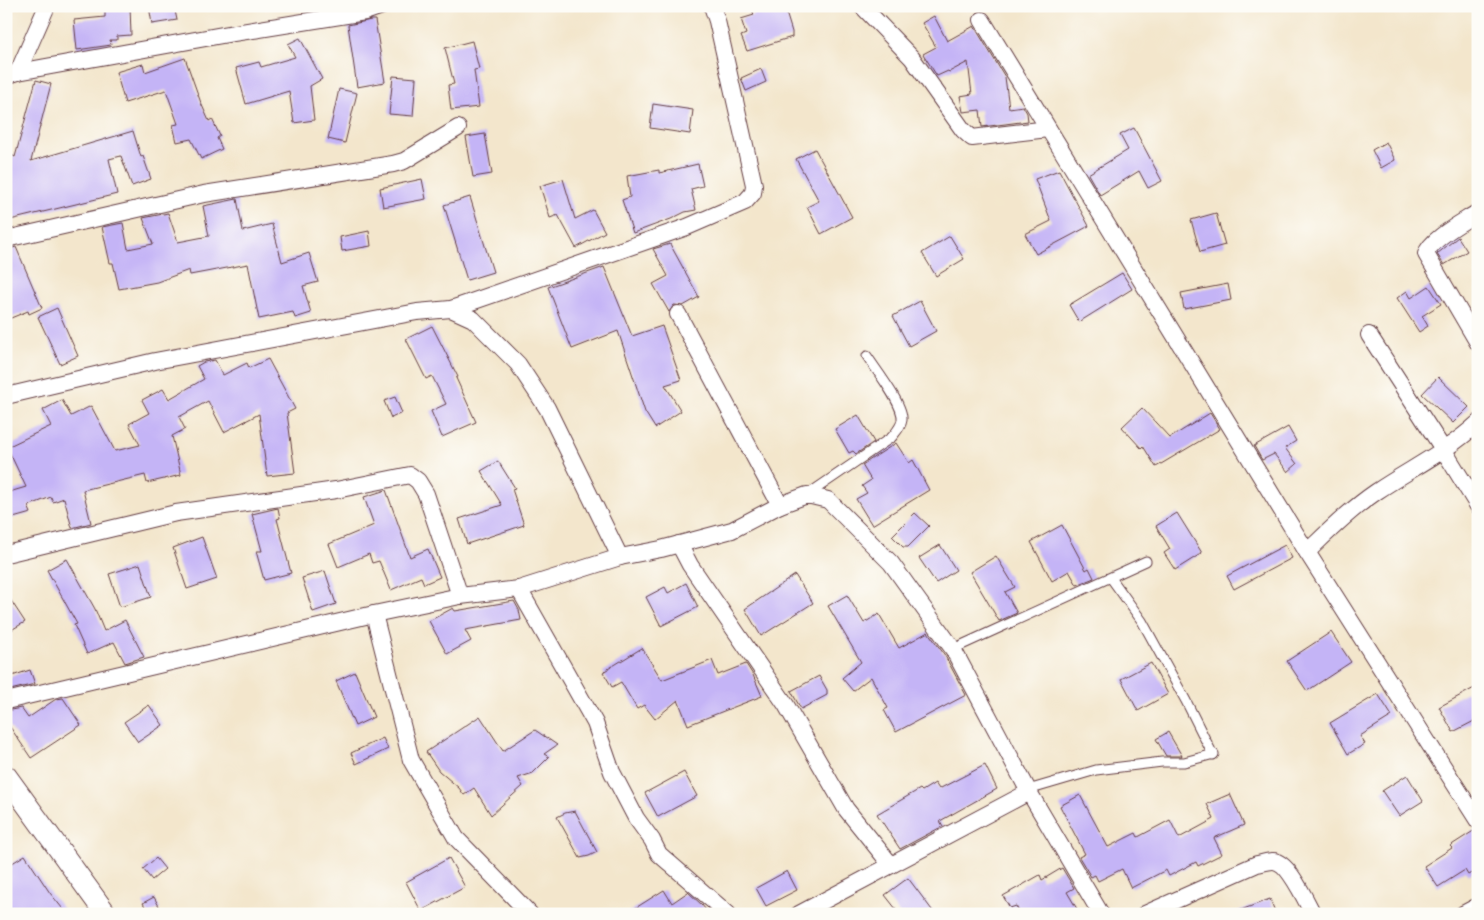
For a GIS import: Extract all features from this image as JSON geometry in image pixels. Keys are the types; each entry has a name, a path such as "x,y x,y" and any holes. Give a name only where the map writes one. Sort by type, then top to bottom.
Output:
{"street":[{"path":"12,74 47,6"},
{"path":"12,74 228,34 365,12 382,6"},
{"path":"6,396 155,361 417,312 451,309 687,227 745,202 753,193 754,185 712,6"},
{"path":"862,6 912,58 963,130 972,138 1048,128"},
{"path":"982,20 1307,552 1478,821"},
{"path":"6,239 204,194 393,164 404,161 458,128"},
{"path":"1478,212 1430,246 1426,254 1478,343"},
{"path":"451,309 473,319 518,364 547,408 620,557"},
{"path":"678,314 780,505"},
{"path":"1369,335 1478,506"},
{"path":"1307,552 1347,514 1375,492 1443,449 1478,423"},
{"path":"6,554 176,514 336,490 410,474 418,481 426,494 460,596"},
{"path":"6,701 374,614 460,596 519,589 620,557 732,530 780,505 807,495 828,500 891,563 953,649 1028,791 1101,914"},
{"path":"679,544 690,565 786,705 846,809 891,865"},
{"path":"519,589 595,723 612,772 636,818 652,840 659,854 728,914"},
{"path":"374,614 411,760 456,838 530,914"},
{"path":"6,776 106,914"},
{"path":"799,914 1028,791"},
{"path":"1145,914 1257,864 1274,860 1282,864 1294,880 1313,914"},
{"path":"1463,914 1478,906"}],"lane":[{"path":"807,495 892,437 898,430 902,420 900,407 867,356"},
{"path":"953,649 1146,561"},
{"path":"1028,791 1096,770 1162,762 1184,762 1214,754 1142,621 1111,578"}],"building":[{"path":"105,6 130,6 131,35 117,36 117,40 110,40 111,45 77,50 74,20 105,17"},
{"path":"149,6 174,6 177,20 152,24"},
{"path":"751,6 784,6 792,37 747,51 741,36 746,34 741,19 754,15"},
{"path":"934,16 947,41 974,26 1005,77 1009,108 1023,106 1027,113 1028,121 982,127 980,110 963,112 960,96 972,94 968,62 937,76 923,54 936,47 922,23"},
{"path":"375,20 385,82 357,87 348,25"},
{"path":"300,38 322,79 310,86 314,120 294,123 289,91 246,104 236,68 259,62 261,67 295,57 288,44"},
{"path":"472,41 479,69 474,70 479,107 451,110 448,85 454,84 445,48"},
{"path":"185,58 209,121 212,119 220,136 217,138 222,149 201,159 191,139 177,142 173,125 178,124 166,90 125,103 116,72 143,64 145,72"},
{"path":"761,69 766,82 746,91 741,78"},
{"path":"393,76 416,78 413,116 389,114"},
{"path":"36,80 51,84 31,161 133,131 141,157 143,156 151,179 132,186 121,156 109,159 117,194 6,221 6,152 15,157"},
{"path":"339,89 357,93 345,143 328,139"},
{"path":"653,104 693,110 690,134 650,128"},
{"path":"1134,128 1162,181 1148,188 1139,171 1100,195 1088,174 1128,150 1120,135"},
{"path":"485,134 492,174 473,177 466,137"},
{"path":"1386,142 1395,160 1381,168 1372,150"},
{"path":"815,149 852,217 821,234 807,207 819,201 796,159"},
{"path":"698,164 703,186 691,189 696,210 685,212 633,233 622,200 630,197 627,176 659,170 659,173"},
{"path":"1059,170 1089,226 1036,254 1025,234 1051,221 1035,179"},
{"path":"422,179 426,199 383,207 380,188"},
{"path":"563,179 575,219 593,210 605,232 576,248 558,215 550,218 540,186"},
{"path":"470,197 493,272 467,280 444,205"},
{"path":"237,199 243,231 272,224 282,262 309,253 318,282 303,286 311,313 295,318 293,312 259,319 248,264 190,275 189,270 157,282 119,289 113,263 110,263 102,227 123,223 128,249 153,244 143,218 168,213 178,242 209,236 203,206"},
{"path":"1216,213 1225,245 1200,252 1191,220"},
{"path":"369,231 371,246 342,251 340,237"},
{"path":"950,236 964,259 936,276 922,253"},
{"path":"1458,237 1467,251 1444,265 1437,254"},
{"path":"670,244 699,297 683,306 674,305 669,312 653,284 668,276 653,249"},
{"path":"16,247 42,308 29,314 28,311 6,320 6,250"},
{"path":"604,267 632,336 662,326 681,380 665,385 681,411 655,428 645,412 618,331 572,349 548,287"},
{"path":"1122,273 1132,289 1079,322 1069,305"},
{"path":"1228,284 1231,300 1184,309 1181,293"},
{"path":"1429,286 1441,304 1422,316 1428,326 1419,332 1397,298 1407,291 1411,298"},
{"path":"920,301 936,331 909,346 893,316"},
{"path":"57,308 78,356 60,364 38,317"},
{"path":"432,326 458,377 456,378 476,422 442,437 431,411 446,404 432,376 426,379 406,339"},
{"path":"268,359 295,409 287,413 295,473 267,476 259,414 224,432 208,401 179,417 185,429 172,436 181,475 147,483 145,475 83,490 91,523 72,528 64,498 53,502 51,497 28,506 31,513 6,520 6,493 26,487 7,447 51,426 43,410 62,400 71,416 91,406 115,451 140,445 129,424 149,413 142,400 163,389 169,399 204,379 197,366 204,362 215,360 223,375 247,363 249,368"},
{"path":"1438,377 1469,407 1453,423 1422,394"},
{"path":"395,397 402,413 391,418 384,401"},
{"path":"1142,408 1170,438 1210,413 1220,429 1156,467 1143,446 1141,448 1122,427"},
{"path":"858,415 874,442 856,454 853,451 849,453 835,429"},
{"path":"1288,427 1296,441 1285,448 1297,464 1288,472 1274,454 1262,460 1254,446"},
{"path":"896,443 909,463 913,460 929,490 872,525 856,499 867,493 862,486 871,480 862,465"},
{"path":"498,461 515,488 512,489 524,525 467,544 459,519 502,505 481,471"},
{"path":"386,490 410,557 428,549 440,577 424,584 421,577 391,590 379,561 372,563 369,554 338,567 329,544 374,525 364,497"},
{"path":"278,508 280,518 277,519 291,573 264,580 256,551 262,551 252,514"},
{"path":"915,513 929,526 908,547 903,547 892,536"},
{"path":"1177,513 1202,553 1175,570 1164,553 1170,549 1156,526"},
{"path":"1062,525 1086,570 1089,568 1094,578 1077,585 1069,571 1052,581 1031,542"},
{"path":"202,537 217,579 187,589 173,548"},
{"path":"940,545 956,570 936,583 919,558"},
{"path":"1285,545 1292,558 1234,589 1227,576"},
{"path":"996,556 1015,587 1005,592 1017,613 999,621 970,572"},
{"path":"67,559 95,609 104,631 125,620 144,657 125,663 114,642 87,654 74,625 77,624 47,570"},
{"path":"140,564 151,597 120,607 109,574"},
{"path":"325,571 336,604 313,612 302,578"},
{"path":"795,575 813,603 761,636 745,609"},
{"path":"686,583 698,607 661,626 646,597 665,587 668,593"},
{"path":"6,593 25,622 6,633"},
{"path":"847,595 864,623 879,614 899,648 928,632 944,654 966,695 896,732 884,710 888,708 871,677 853,691 842,678 861,662 828,606"},
{"path":"514,601 519,610 521,620 465,630 471,641 447,654 429,621 453,608 455,611"},
{"path":"1331,632 1351,662 1307,691 1287,661"},
{"path":"642,648 662,680 712,660 718,675 746,664 762,696 688,725 678,700 655,719 644,705 637,709 621,682 612,687 603,672"},
{"path":"1151,663 1168,694 1138,711 1121,679"},
{"path":"30,670 35,684 6,691 6,678"},
{"path":"355,672 374,717 355,726 336,681"},
{"path":"819,676 827,690 827,695 801,709 791,691"},
{"path":"1478,686 1478,719 1453,732 1439,707"},
{"path":"1378,694 1392,716 1360,736 1365,744 1348,754 1330,723"},
{"path":"63,698 81,725 31,758 6,721 6,711 21,708 28,718 56,699"},
{"path":"149,705 163,725 138,742 124,722"},
{"path":"480,716 503,751 535,730 557,745 544,754 549,757 533,773 518,778 523,786 491,815 474,788 464,795 459,788 439,771 426,752"},
{"path":"1168,732 1182,756 1166,756 1156,739"},
{"path":"383,738 388,749 356,764 351,753"},
{"path":"985,765 997,789 940,821 943,826 900,849 877,814 920,789 922,791 935,783 939,789"},
{"path":"684,772 697,796 658,817 645,793"},
{"path":"1407,775 1423,801 1399,816 1382,791"},
{"path":"1230,794 1244,825 1214,838 1222,854 1198,866 1196,862 1169,876 1166,870 1131,888 1122,869 1098,881 1095,875 1091,877 1079,857 1085,854 1060,806 1080,795 1108,847 1136,833 1138,837 1170,820 1179,838 1214,819 1207,804"},
{"path":"575,811 597,852 580,858 557,817"},
{"path":"1475,830 1478,831 1478,869 1468,875 1465,870 1438,887 1424,866"},
{"path":"25,855 50,893 67,914 6,914 6,867"},
{"path":"156,858 165,869 152,880 143,869"},
{"path":"449,858 465,887 421,911 406,882"},
{"path":"1062,868 1074,888 1067,892 1080,914 1020,914 1016,906 1010,908 1003,896 1040,875 1042,880"},
{"path":"787,871 797,890 766,906 756,888"},
{"path":"908,878 935,914 900,914 885,895"},
{"path":"664,890 672,903 688,892 709,914 626,914"},
{"path":"154,897 160,908 149,914 143,903"},
{"path":"1270,899 1276,914 1233,913"}]}
